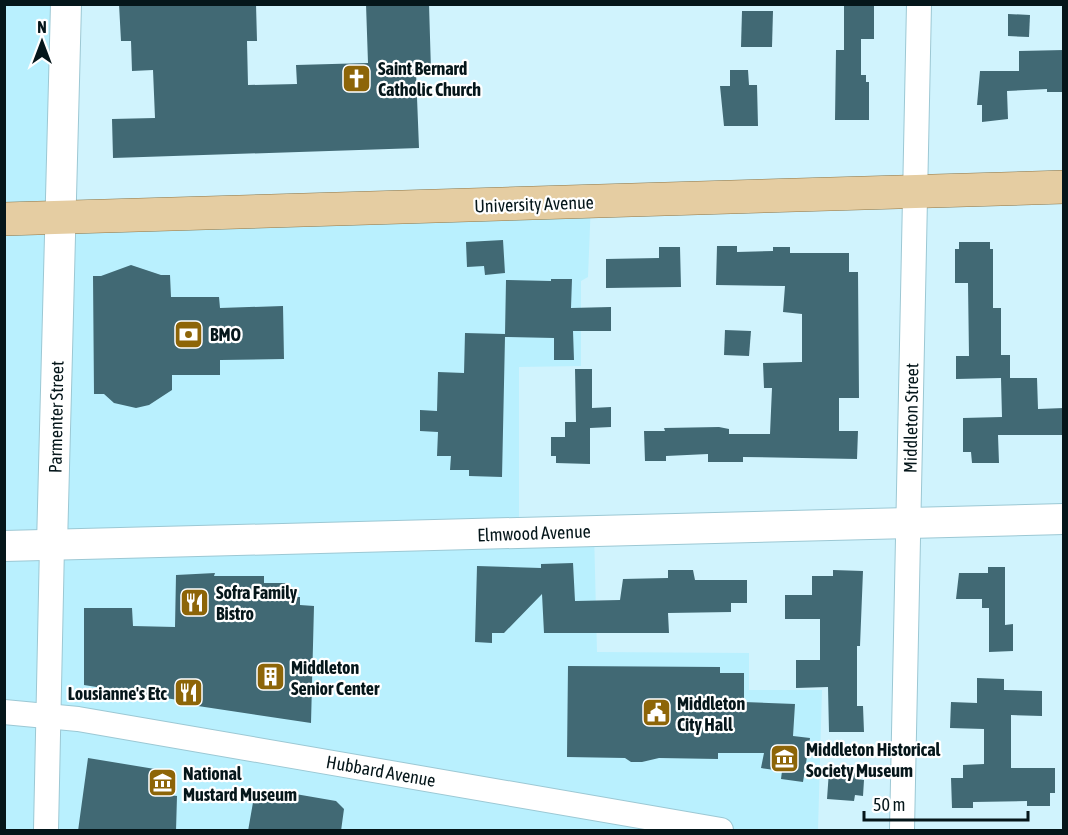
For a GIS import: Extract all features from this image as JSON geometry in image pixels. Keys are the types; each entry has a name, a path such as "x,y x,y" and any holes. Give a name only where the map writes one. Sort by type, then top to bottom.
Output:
{"main road":[{"name":"University Avenue","path":"4,219 1064,187"}],"street":[{"name":"Parmenter Street","path":"46,831 66,4"},
{"name":"Middleton Street","path":"902,831 919,4"},
{"name":"Elmwood Avenue","path":"4,546 1064,519"},
{"name":"Hubbard Avenue","path":"4,712 48,715 721,831"}],"shaded area":[{"path":"5,5 66,5 61,217 591,202 588,277 581,281 581,366 519,367 519,533 594,531 597,652 749,653 749,690 822,690 818,830 5,830"}],"building":[{"name":"Saint Bernard Catholic Church","path":"119,4 256,4 257,41 247,41 248,85 297,84 296,65 368,63 366,4 429,4 431,71 416,72 419,148 113,158 112,119 155,118 153,70 132,71 131,41 121,41"},
{"path":"844,4 874,4 874,39 861,39 861,75 866,75 866,82 869,82 869,120 835,120 836,50 844,50"},
{"path":"742,11 773,11 772,47 741,47"},
{"path":"1008,14 1030,15 1029,37 1008,36"},
{"path":"1064,50 1064,92 1047,92 1047,89 1007,91 1008,119 982,122 982,105 977,105 980,71 1019,71 1019,51"},
{"path":"730,70 748,70 749,85 757,85 758,126 724,126 720,86 730,86"},
{"path":"503,240 505,273 485,275 484,266 467,267 466,242"},
{"path":"959,242 990,242 990,249 993,249 993,308 1001,308 1001,355 1010,355 1010,378 1037,378 1038,409 1064,408 1064,435 998,435 999,463 972,463 971,452 963,452 963,418 1002,417 1001,378 956,379 956,356 969,356 968,283 955,283 955,249 959,249"},
{"path":"717,246 737,246 737,252 773,251 773,247 790,247 790,253 849,253 849,272 858,272 859,398 839,398 839,431 858,431 857,459 743,457 743,462 708,462 708,454 666,456 666,461 645,461 644,431 665,431 664,428 719,427 729,429 729,434 770,434 772,388 764,388 763,363 802,362 802,314 783,312 785,286 716,285"},
{"path":"659,247 680,247 681,287 606,288 606,259 659,258"},
{"name":"BMO","path":"131,265 161,275 170,275 171,297 219,297 220,308 283,306 284,359 220,360 220,375 172,375 172,390 149,405 136,408 114,403 104,394 94,394 93,276 101,276"},
{"path":"551,279 572,279 571,308 611,307 611,331 573,331 574,360 554,360 554,338 505,337 502,477 469,476 469,470 450,470 451,456 437,456 438,432 420,431 420,410 437,411 438,372 464,373 465,333 505,334 506,280 551,281"},
{"path":"725,330 751,331 749,356 724,355"},
{"path":"575,369 592,369 592,408 611,407 611,427 590,428 590,464 556,463 556,456 551,456 551,437 565,437 565,422 576,422"},
{"path":"573,563 575,601 620,600 623,579 668,578 668,570 693,570 695,580 747,580 747,603 731,603 731,612 668,613 669,633 544,633 542,594 504,633 492,633 492,643 475,642 477,566 541,568 541,564"},
{"path":"988,567 1005,567 1005,625 1013,624 1013,651 989,652 989,608 982,608 982,599 956,599 959,573 988,573"},
{"path":"833,570 863,571 860,646 857,646 857,706 863,706 864,732 829,732 828,687 796,688 796,660 820,660 820,619 785,619 785,595 812,595 812,576 833,576"},
{"path":"215,573 214,576 264,576 264,583 286,583 285,597 300,597 300,605 314,606 311,723 178,703 178,700 84,685 84,608 132,608 133,626 175,627 176,575"},
{"name":"Middleton City Hall","path":"568,666 720,667 720,673 744,673 744,702 795,704 793,736 810,738 803,782 781,779 782,771 761,768 764,753 718,753 718,759 659,758 642,762 631,762 625,758 567,757"},
{"path":"977,678 1004,679 1004,690 1042,691 1042,716 1011,715 1011,768 1055,768 1055,793 1050,793 1050,806 1027,806 1027,801 973,802 973,808 952,808 951,778 963,778 963,765 984,764 984,729 950,728 951,702 977,703"},
{"path":"88,758 173,772 169,795 177,796 176,831 78,831"},
{"path":"829,771 857,773 857,779 864,780 863,796 855,795 854,801 827,799"},
{"path":"255,791 277,795 278,791 336,801 344,809 341,831 248,831"}],"place":[{"name":"Saint Bernard Catholic Church","path":"357,78"},
{"name":"BMO","path":"189,334"},
{"name":"Sofra Family Bistro","path":"195,602"},
{"name":"Middleton Senior Center","path":"270,677"},
{"name":"Lousianne's Etc","path":"188,693"},
{"name":"Middleton City Hall","path":"656,713"},
{"name":"Middleton Historical Society Museum","path":"785,759"},
{"name":"National Mustard Museum","path":"162,783"}]}
